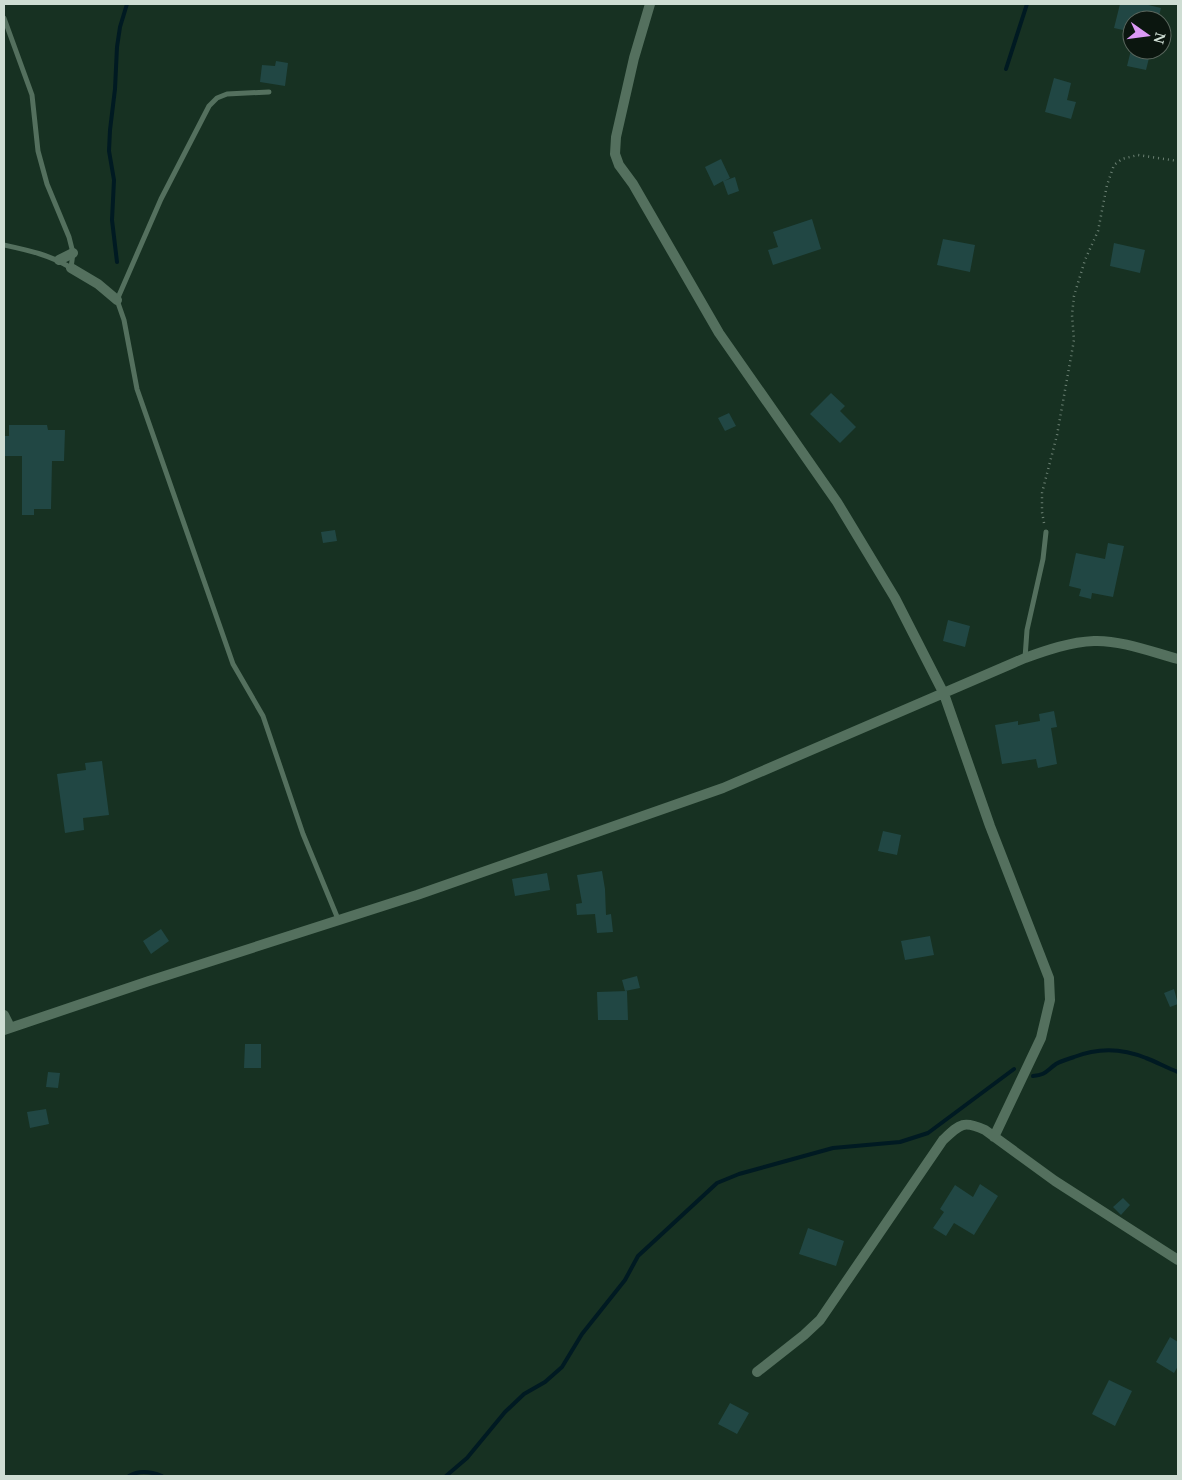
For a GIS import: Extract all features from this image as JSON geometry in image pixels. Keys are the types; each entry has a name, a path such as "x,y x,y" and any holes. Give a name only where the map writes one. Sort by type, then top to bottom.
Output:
{"street":[{"path":"650,4 634,58 616,137 615,154 619,165 633,184 676,262 719,333 838,502 895,598 944,694 990,826 1049,978 1050,1000 1041,1038 994,1137"},
{"path":"58,260 73,253"},
{"path":"71,268 98,284 117,300"},
{"path":"4,1015 7,1029 338,919 417,895 723,788 1025,658 1056,647 1095,641 1131,646 1178,659"},
{"path":"757,1372 820,1320 943,1140 954,1129 966,1124 985,1130 1055,1181 1178,1260"}],"lane":[{"path":"4,18 32,95 38,151 47,184 69,237 73,253 71,268 58,260 4,245"},
{"path":"269,92 227,94 217,98 209,106 161,199 117,300 124,320 137,389 177,499 233,664 263,716 303,834 338,919"},
{"path":"1025,658 1027,630 1043,559 1046,532"}],"path":[{"path":"1046,532 1042,512 1042,493 1057,435 1074,340 1072,315 1074,296 1098,231 1107,185 1114,165 1122,159 1138,155 1178,161"}],"building":[{"path":"1120,4 1144,4 1161,8 1160,10 1122,10 1122,30 1114,28"},
{"path":"1128,60 1148,60 1146,70 1127,66"},
{"path":"276,61 288,63 285,86 260,82 262,65 275,66"},
{"path":"1054,78 1071,83 1067,100 1076,102 1071,119 1045,112"},
{"path":"721,159 730,178 724,181 735,177 739,191 728,195 723,181 714,186 705,167"},
{"path":"812,219 821,249 773,265 768,250 778,247 773,232"},
{"path":"943,239 975,245 970,272 937,265"},
{"path":"1114,243 1145,250 1140,273 1110,266"},
{"path":"831,393 845,406 840,411 856,427 840,443 810,414"},
{"path":"729,413 736,426 725,431 718,418"},
{"path":"9,425 47,425 48,430 65,430 64,461 52,461 51,509 34,509 34,515 22,515 22,456 4,456 4,436 9,436"},
{"path":"335,530 337,541 323,543 321,532"},
{"path":"1108,543 1124,546 1113,597 1092,593 1091,599 1079,596 1081,589 1069,586 1076,553 1105,559"},
{"path":"948,620 970,626 965,647 943,641"},
{"path":"1054,711 1057,727 1051,728 1057,764 1038,768 1036,759 1002,764 995,725 1018,721 1018,725 1040,721 1039,714"},
{"path":"102,761 109,815 83,818 84,830 65,833 57,774 86,770 85,763"},
{"path":"883,831 901,835 897,855 878,851"},
{"path":"602,871 606,915 611,914 613,932 597,933 595,914 577,915 576,904 582,903 577,875"},
{"path":"547,873 550,890 515,896 512,879"},
{"path":"161,929 169,941 151,954 143,941"},
{"path":"930,936 934,955 905,960 901,941"},
{"path":"637,976 640,988 625,991 622,980"},
{"path":"1174,989 1178,1004 1170,1007 1164,993"},
{"path":"627,991 628,1020 598,1020 597,992"},
{"path":"245,1044 261,1044 261,1068 244,1068"},
{"path":"48,1072 60,1073 58,1088 46,1087"},
{"path":"46,1109 49,1124 30,1128 27,1112"},
{"path":"980,1184 998,1196 974,1235 954,1223 946,1236 933,1228 944,1212 940,1209 955,1185 973,1197"},
{"path":"1123,1198 1130,1205 1121,1215 1113,1207"},
{"path":"808,1228 844,1241 836,1266 799,1254"},
{"path":"1170,1337 1178,1342 1178,1366 1174,1373 1156,1362"},
{"path":"1109,1380 1132,1391 1115,1426 1092,1414"},
{"path":"730,1403 749,1413 737,1434 718,1424"}],"waterway":[{"path":"117,262 112,220 114,180 109,151 117,47 120,27 127,4"},
{"path":"1006,69 1027,4"},
{"path":"1033,1076 1043,1074 1058,1063 1101,1050 1128,1052 1178,1072"},
{"path":"446,1476 467,1458 505,1412 524,1394 545,1382 562,1367 582,1334 625,1280 638,1256 717,1183 739,1174 833,1148 900,1142 928,1133 1014,1069"},
{"path":"129,1476 146,1472 162,1476"}]}
